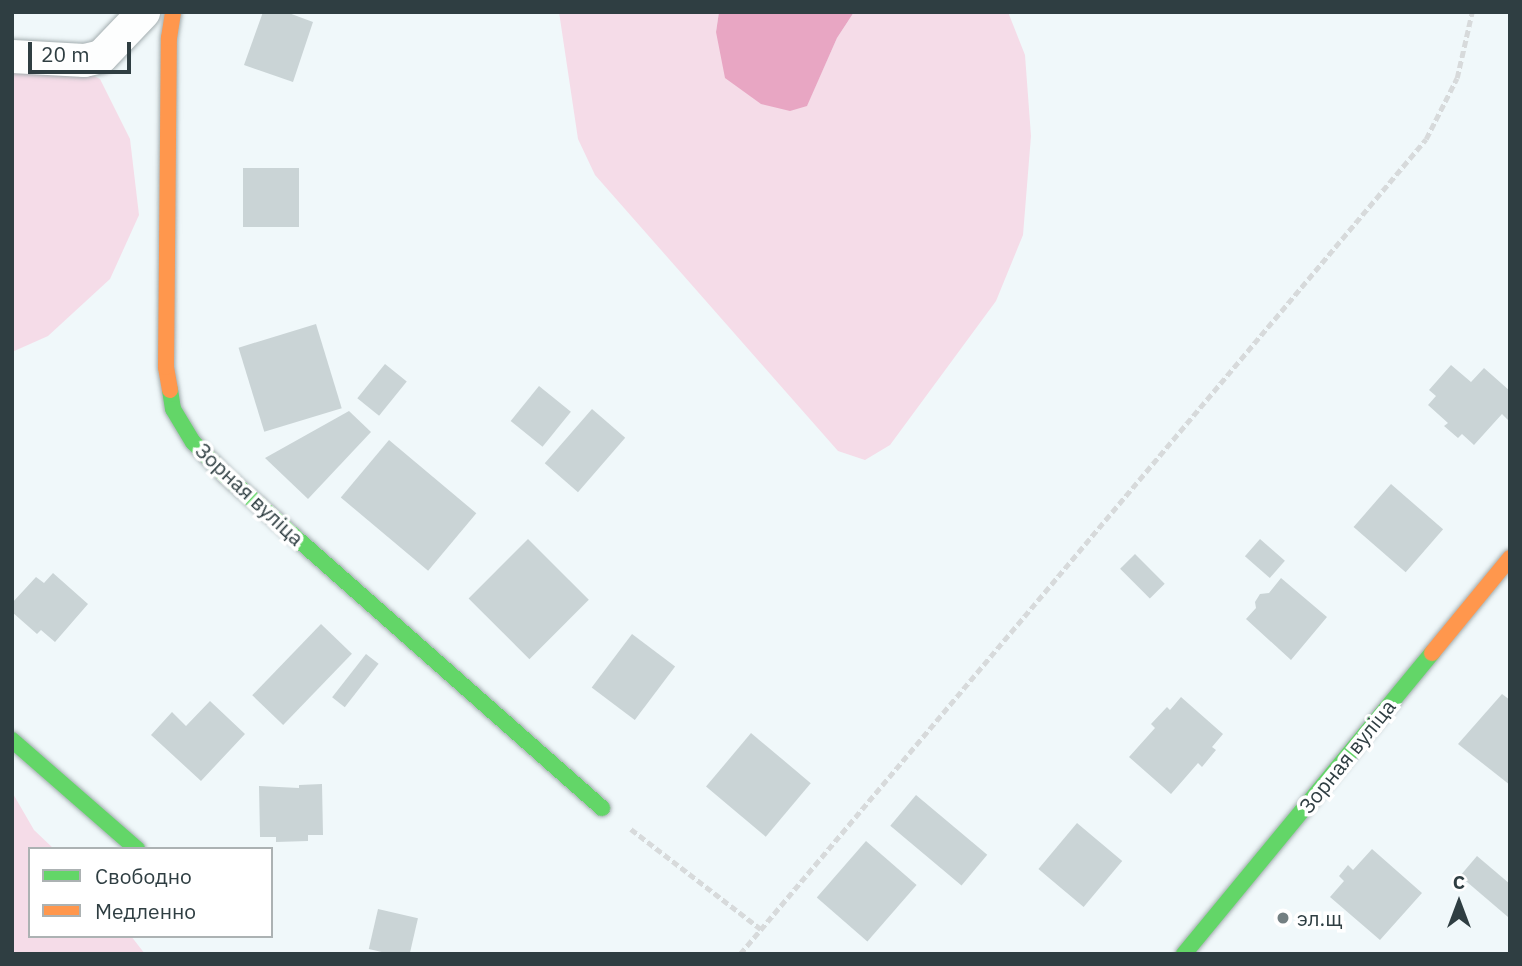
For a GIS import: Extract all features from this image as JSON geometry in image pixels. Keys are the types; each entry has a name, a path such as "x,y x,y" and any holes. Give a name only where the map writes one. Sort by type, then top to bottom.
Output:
{"street":[{"path":"12,56 84,60 101,56 143,12"},
{"name":"Зорная вуліца","path":"173,12 169,38 166,367 173,409 193,442 225,475 602,808"},
{"name":"Зорная вуліца","path":"1184,954 1510,558"},
{"path":"12,740 135,847"}],"path":[{"path":"740,954 1426,139 1457,78 1472,12"},
{"path":"602,808 761,929"}],"shaded area":[{"path":"559,12 719,12 716,32 807,105 837,38 854,12 1008,12 1025,55 1031,136 1023,235 996,301 890,445 865,460 838,451 595,175 578,139"},
{"path":"719,12 854,12 837,38 807,106 790,111 761,104 725,78 716,32"},
{"path":"12,56 60,58 100,79 130,139 139,215 110,279 48,336 12,352"},
{"path":"12,792 34,830 52,847 28,847 28,938 133,938 145,954 12,954"}],"building":[{"path":"263,12 286,12 313,22 293,82 244,65"},
{"path":"243,168 299,168 299,227 243,227"},
{"path":"316,324 342,408 264,432 239,348"},
{"path":"385,364 407,382 379,416 357,398"},
{"path":"1451,365 1471,382 1484,368 1510,391 1508,420 1502,414 1474,445 1462,434 1458,438 1444,426 1448,423 1428,405 1436,396 1429,390"},
{"path":"539,386 571,412 543,447 511,421"},
{"path":"592,409 625,438 578,492 545,463"},
{"path":"349,411 371,432 308,499 265,458"},
{"path":"389,440 476,513 428,571 341,497"},
{"path":"1391,484 1443,529 1406,572 1354,527"},
{"path":"528,539 589,600 529,659 469,598"},
{"path":"1260,539 1285,561 1270,578 1245,556"},
{"path":"1135,554 1165,584 1150,599 1120,569"},
{"path":"53,573 88,604 55,642 41,630 37,634 12,612 12,603 36,577 44,583"},
{"path":"1281,578 1327,617 1291,660 1246,619 1256,608 1255,602 1260,594 1269,593"},
{"path":"321,624 352,654 283,725 252,695"},
{"path":"632,634 675,666 635,720 592,688"},
{"path":"366,654 379,664 345,707 332,697"},
{"path":"1502,694 1510,700 1510,785 1458,744"},
{"path":"1181,697 1223,734 1212,747 1216,750 1202,767 1198,763 1171,794 1129,757 1155,728 1151,724 1167,707 1170,710"},
{"path":"210,701 245,734 201,781 151,735 172,712 186,726"},
{"path":"751,733 811,783 766,837 706,787"},
{"path":"322,784 323,835 308,835 308,841 276,842 276,837 260,837 259,786 299,788 299,785"},
{"path":"916,795 987,855 962,885 890,826"},
{"path":"1077,823 1122,861 1084,907 1038,869"},
{"path":"866,841 917,885 867,942 817,898"},
{"path":"1372,849 1422,893 1380,940 1330,897 1344,881 1339,876 1348,865 1353,870"},
{"path":"1477,856 1510,884 1508,917 1460,876"},
{"path":"378,909 418,918 410,954 391,954 369,949"}],"traffic: fast":[{"path":"170,390 173,409 193,442 225,475 602,808"},
{"path":"1184,954 1432,653"},
{"path":"12,740 135,847"}],"traffic: slow":[{"path":"170,390 166,367 169,38 173,12"},
{"path":"1432,653 1510,558"}],"place":[{"name":"эл.щ","path":"1283,918"}]}
